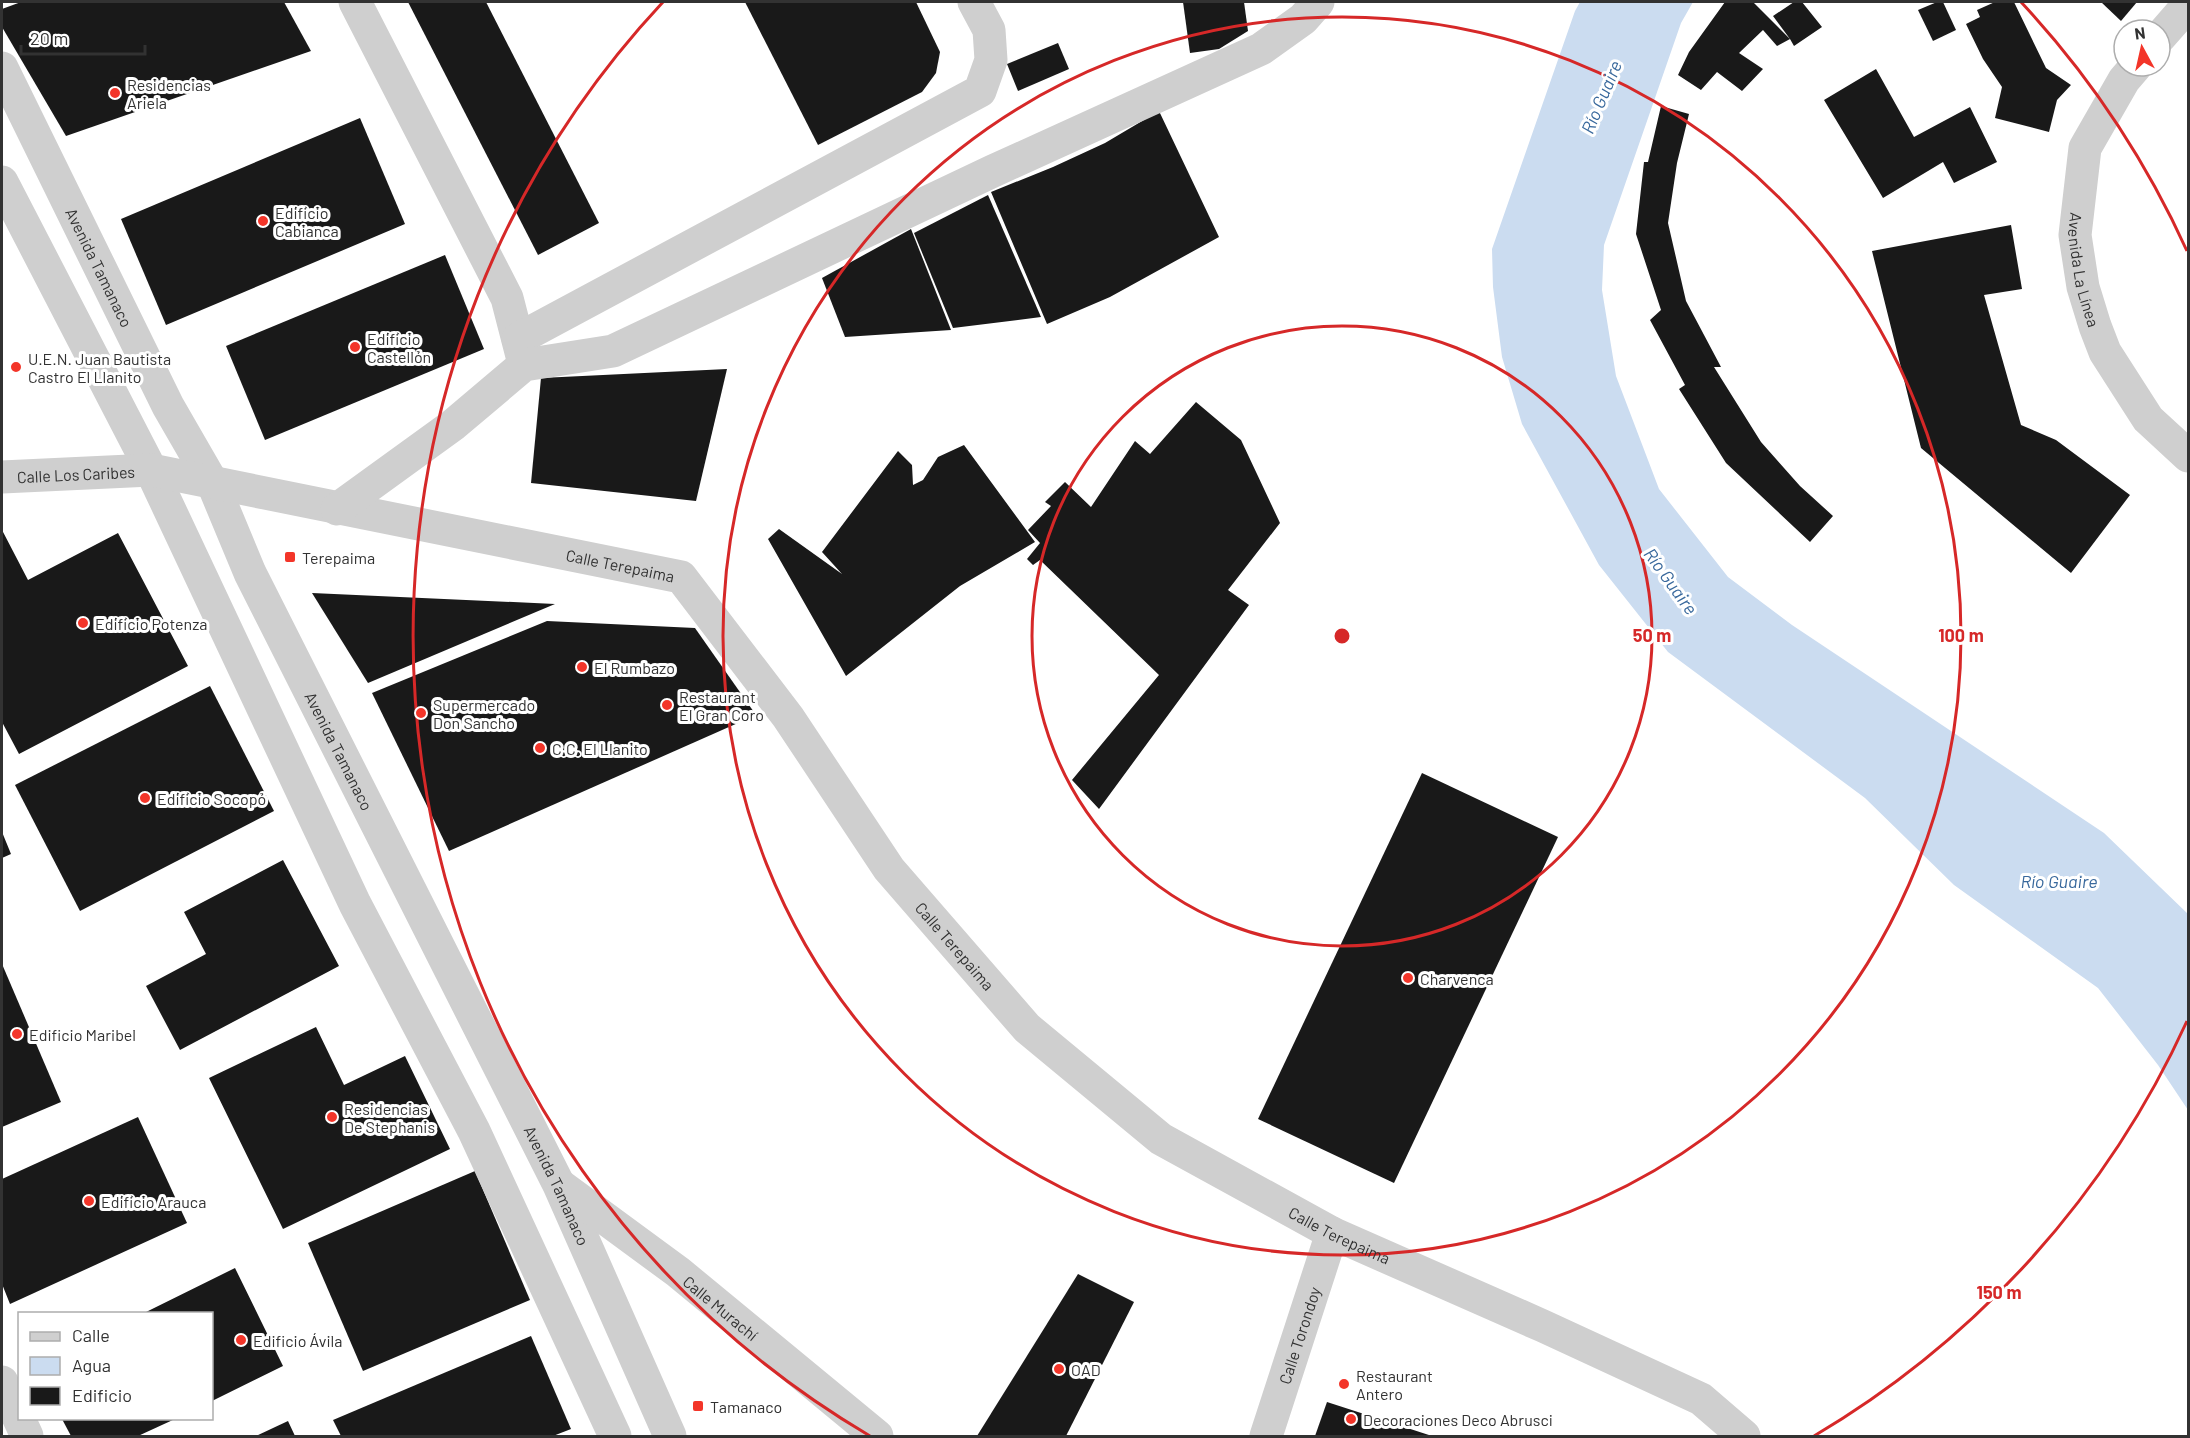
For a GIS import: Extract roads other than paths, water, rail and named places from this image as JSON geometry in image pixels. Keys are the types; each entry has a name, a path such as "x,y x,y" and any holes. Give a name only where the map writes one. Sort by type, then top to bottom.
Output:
{"street":[{"path":"355,2 507,298 521,352"},
{"path":"337,508 453,425 521,352 980,91 991,60 989,30 974,2"},
{"path":"521,352 613,351 993,171 1261,49 1303,19 1318,2"},
{"path":"2172,23 2188,5"},
{"name":"Avenida Tamanaco","path":"2,68 168,406 213,484 250,573 559,1185 670,1437"},
{"name":"Avenida La Línea","path":"2126,78 2085,148 2075,235 2083,287 2106,352 2148,419 2188,456"},
{"path":"2,182 151,470 355,904 474,1131 615,1437"},
{"name":"Calle Los Caribes","path":"2,477 151,470 213,484"},
{"name":"Calle Terepaima","path":"213,484 681,577 788,717 889,869 1028,1028 1161,1139 1332,1233 1701,1399 1744,1437"},
{"name":"Calle Murachí","path":"559,1185 678,1272 877,1437"},
{"name":"Calle Torondoy","path":"1266,1437 1332,1233"},
{"path":"2,1382 23,1436"}],"water":[{"name":"Río Guaire","path":"1580,2 1693,2 1681,23 1604,245 1602,290 1616,376 1659,489 1728,577 1792,625 2104,833 2188,914 2188,1110 2158,1065 2098,988 1954,885 1865,798 1668,652 1599,565 1522,424 1502,357 1493,287 1492,249"}],"place":[{"name":"Residencias Ariela","path":"115,93"},
{"name":"Edificio Cabianca","path":"263,221"},
{"name":"Edificio Castellón","path":"355,347"},
{"name":"U.E.N. Juan Bautista Castro El Llanito","path":"16,367"},
{"name":"Terepaima","path":"290,557"},
{"name":"Edificio Potenza","path":"83,623"},
{"name":"El Rumbazo","path":"582,667"},
{"name":"Restaurant El Gran Coro","path":"667,705"},
{"name":"Supermercado Don Sancho","path":"421,713"},
{"name":"C.C. El Llanito","path":"540,748"},
{"name":"Edificio Socopó","path":"145,798"},
{"name":"Charvenca","path":"1408,978"},
{"name":"Edificio Maribel","path":"17,1034"},
{"name":"Residencias De Stephanis","path":"332,1117"},
{"name":"Edificio Arauca","path":"89,1201"},
{"name":"Edificio Ávila","path":"241,1340"},
{"name":"OAD","path":"1059,1369"},
{"name":"Restaurant Antero","path":"1344,1384"},
{"name":"Tamanaco","path":"698,1406"},
{"name":"Decoraciones Deco Abrusci","path":"1351,1419"}]}
